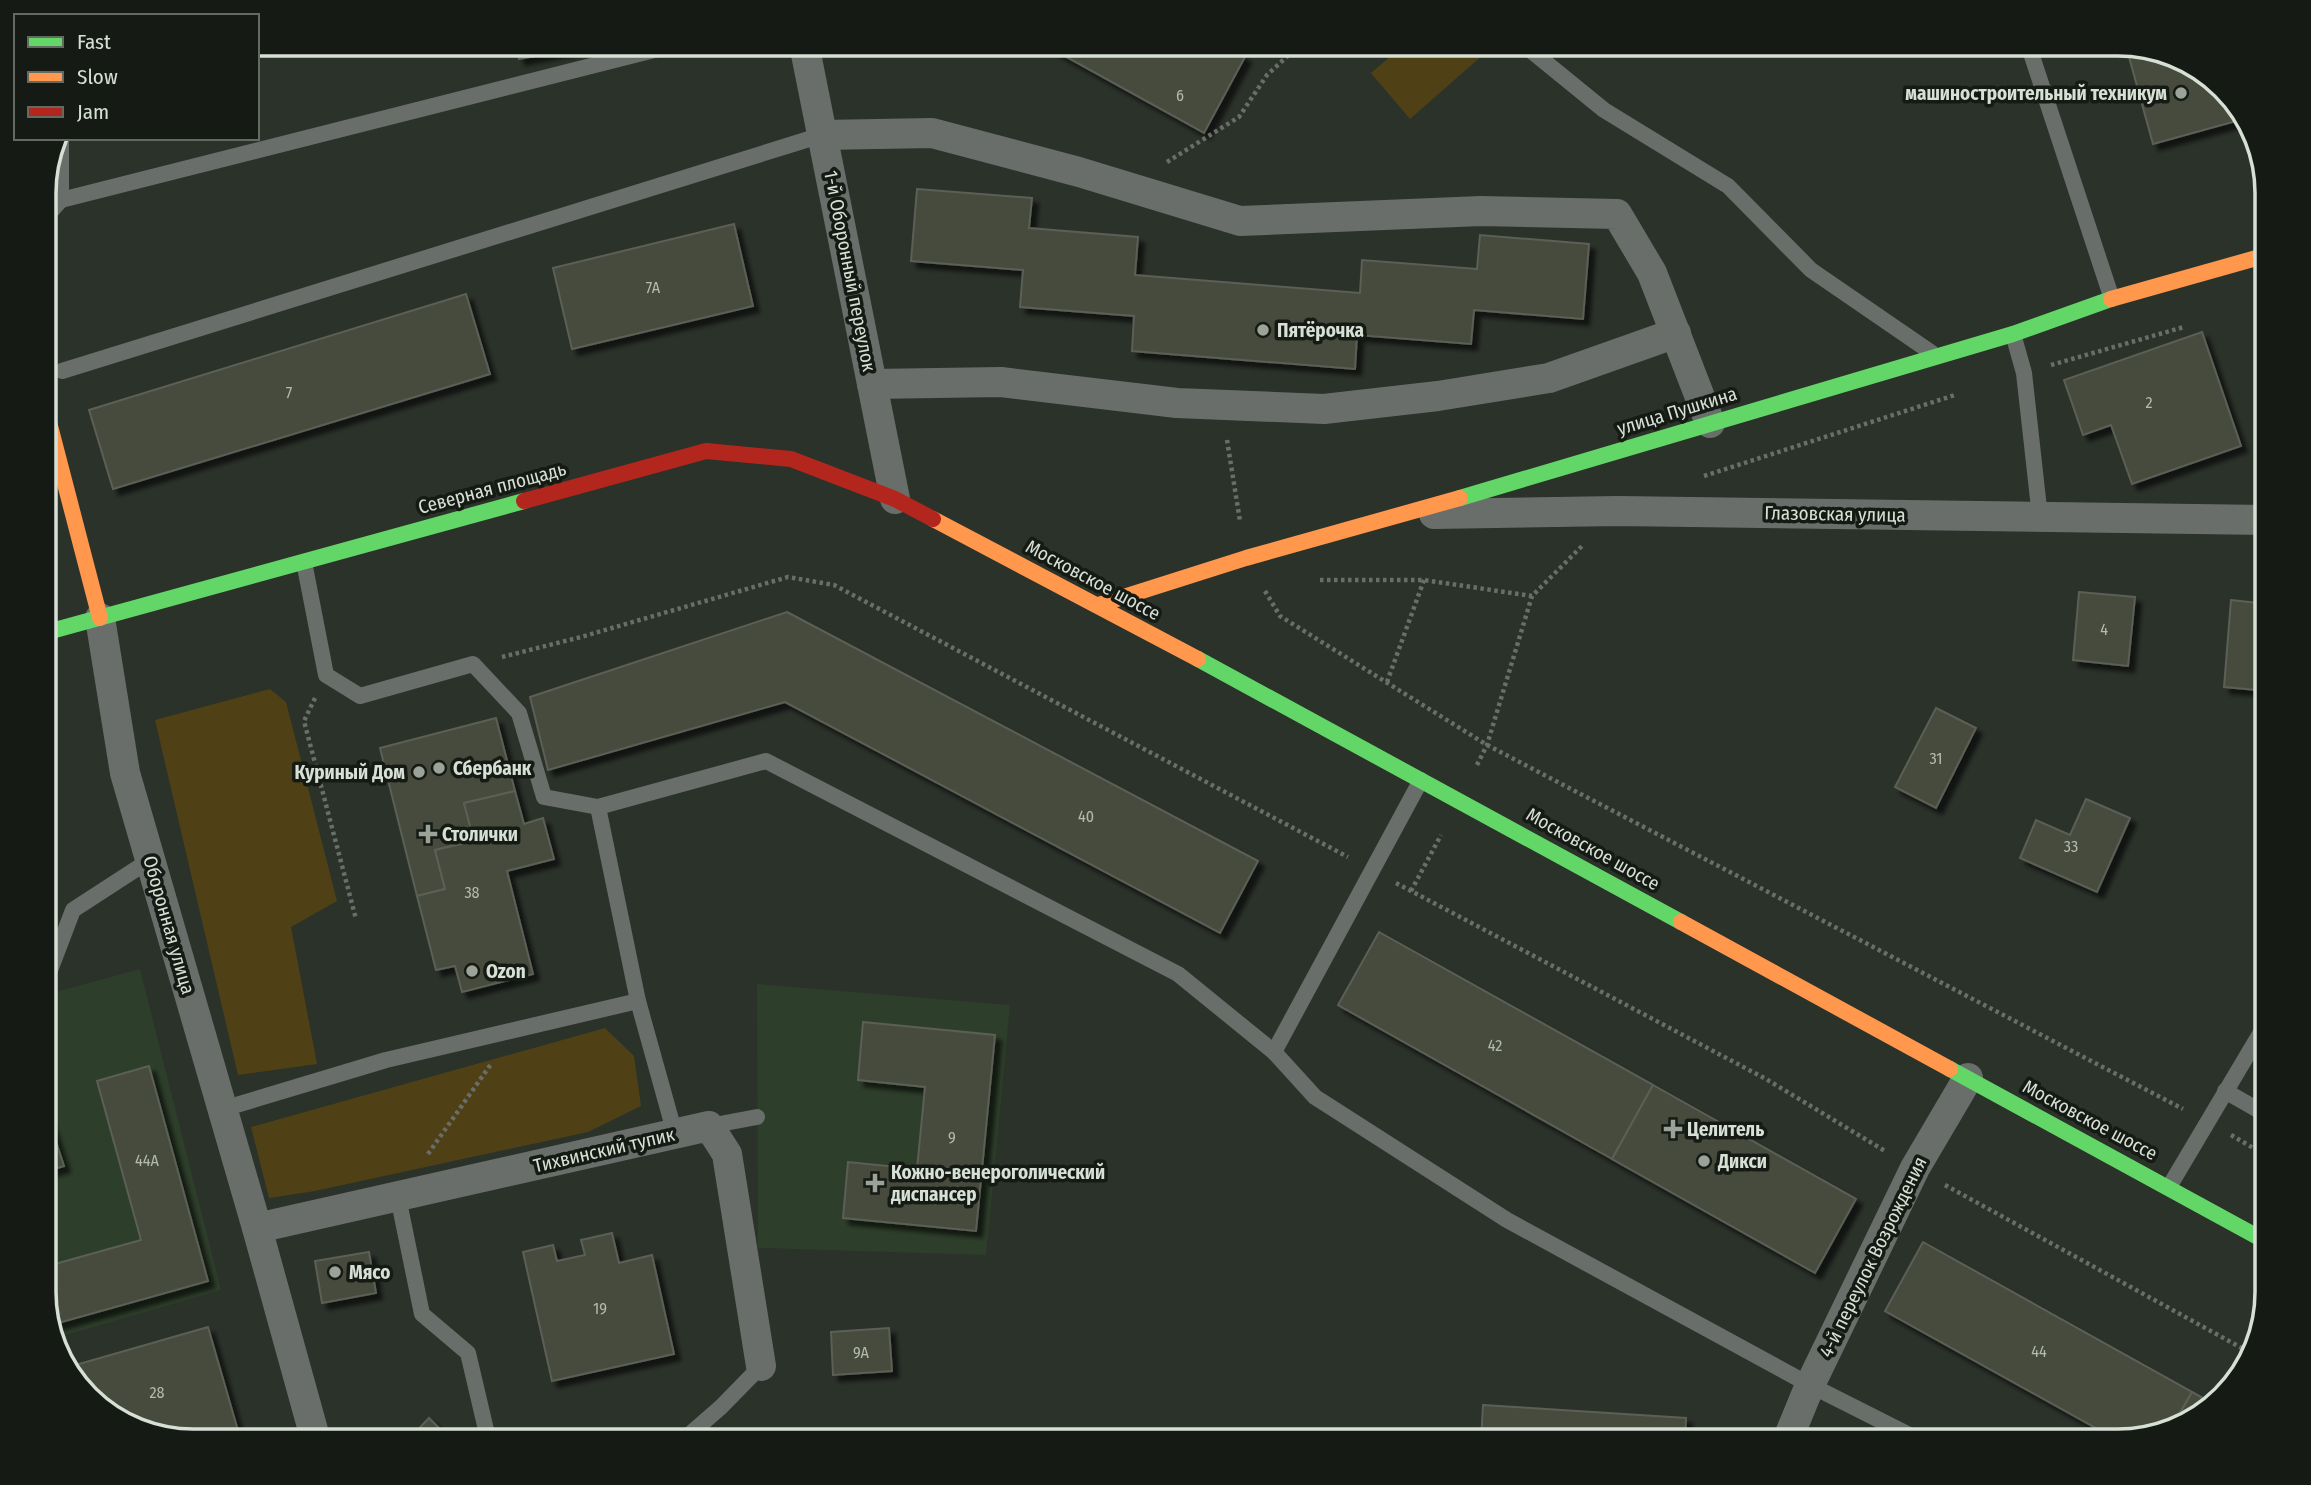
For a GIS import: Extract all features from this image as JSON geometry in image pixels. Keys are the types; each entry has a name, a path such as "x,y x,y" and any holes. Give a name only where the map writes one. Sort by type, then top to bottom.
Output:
{"main road":[{"name":"улица Пушкина","path":"1098,605 1246,558 1402,515 2013,334 2112,299 2255,258"},
{"name":"Оборонная улица","path":"56,449 100,618"},
{"name":"Северная площадь","path":"56,630 706,451 791,459 895,499"},
{"name":"Московское шоссе","path":"895,499 1459,800 2255,1235"}],"street":[{"name":"1-й Оборонный переулок","path":"806,56 895,499"},
{"path":"822,135 932,133 1079,172 1240,221 1481,211 1617,214 1652,273 1710,424"},
{"path":"872,384 1001,382 1177,403 1324,409 1549,378 1675,333"},
{"name":"Глазовская улица","path":"1402,515 1618,511 2255,520"},
{"name":"Оборонная улица","path":"100,618 125,773 313,1429"},
{"name":"4-й переулок Возрождения","path":"1792,1429 1810,1384 1915,1168 1968,1078"},
{"path":"709,1126 727,1154 761,1366"},
{"name":"Тихвинский тупик","path":"257,1228 709,1126"}],"lane":[{"path":"56,206 61,200 631,56"},
{"path":"1537,56 1604,110 1728,186 1811,270 1936,356"},
{"path":"2032,56 2112,299"},
{"path":"62,372 822,135"},
{"path":"61,158 61,200"},
{"path":"2013,334 2024,373 2040,517"},
{"path":"304,562 326,675 360,696 474,664 519,713 544,797 598,807 766,761 1178,974 1274,1052 1315,1097 1507,1220 1898,1429"},
{"path":"1274,1052 1421,780"},
{"path":"598,807 638,1001 675,1134"},
{"path":"56,954 73,910 150,860"},
{"path":"223,1109 386,1060 638,1001"},
{"path":"2169,1187 2255,1042"},
{"path":"2225,1091 2255,1108"},
{"path":"709,1126 757,1117"},
{"path":"398,1197 422,1314 468,1353 486,1429"},
{"path":"696,1429 761,1366"}],"path":[{"path":"1159,167 1239,117 1267,75 1288,56"},
{"path":"2024,373 2184,327"},
{"path":"1222,405 1246,558 1280,616 1488,745 2207,1121 2255,1149"},
{"path":"1387,682 1424,580"},
{"path":"1411,891 1488,745 1532,596"},
{"path":"326,675 304,721 356,919"},
{"path":"398,1197 516,1028"}],"shaded area":[{"path":"1391,56 1482,56 1410,119 1371,73"},
{"path":"270,689 286,702 337,901 291,927 317,1064 238,1075 155,720"},
{"path":"140,969 221,1290 64,1336 56,1301 56,992"},
{"name":"Кожно-венероголический диспансер","path":"757,984 1010,1005 986,1255 758,1248"},
{"path":"605,1028 634,1056 641,1106 588,1132 315,1191 269,1198 251,1127"}],"building":[{"path":"1065,56 1243,56 1204,133"},
{"name":"машиностроительный техникум","path":"2129,57 2162,63 2194,79 2221,103 2235,121 2153,144"},
{"path":"917,189 1032,198 1029,228 1138,237 1135,275 1360,293 1362,260 1477,269 1480,235 1589,244 1583,319 1474,310 1471,344 1357,335 1355,369 1132,351 1134,316 1020,307 1023,270 911,261"},
{"path":"734,224 753,306 572,349 553,268"},
{"path":"466,294 490,374 113,489 89,410"},
{"path":"2202,332 2241,446 2132,484 2111,425 2083,435 2064,380"},
{"path":"2079,592 2135,597 2128,666 2073,660"},
{"path":"2231,600 2255,603 2255,690 2224,687"},
{"path":"787,612 1258,861 1220,933 785,702 548,770 530,697"},
{"path":"1936,708 1976,728 1936,808 1895,787"},
{"path":"496,718 515,791 464,803 474,841 435,850 445,889 417,896 380,748"},
{"path":"515,791 524,824 543,818 554,859 507,871 533,974 462,992 455,966 436,970 417,896 445,889 435,850 474,841 464,803"},
{"path":"2086,799 2130,818 2097,892 2020,858 2036,820 2070,835"},
{"path":"1379,932 1653,1085 1612,1159 1338,1005"},
{"path":"863,1022 995,1035 976,1231 843,1218 848,1162 917,1169 925,1087 858,1080"},
{"path":"149,1066 208,1281 60,1322 56,1301 56,1264 141,1240 97,1081"},
{"path":"1653,1085 1856,1199 1815,1273 1612,1159"},
{"path":"56,1142 64,1166 56,1168"},
{"path":"612,1233 619,1263 652,1255 674,1354 552,1381 523,1252 553,1245 557,1261 585,1255 581,1240"},
{"path":"1923,1242 2192,1392 2179,1414 2170,1419 2136,1428 2097,1429 1885,1311"},
{"path":"369,1252 376,1293 322,1303 315,1261"},
{"path":"208,1327 238,1429 175,1428 141,1419 103,1395 77,1365"},
{"path":"889,1328 892,1371 833,1375 831,1332"},
{"path":"2192,1392 2204,1399 2186,1411 2179,1414"},
{"path":"1483,1405 1686,1418 1686,1429 1482,1429"},
{"path":"429,1418 440,1429 418,1429"}],"traffic: fast":[{"path":"1460,498 2013,334 2111,299"},
{"path":"56,630 524,501"},
{"path":"1198,659 1681,922"},
{"path":"1950,1069 2255,1235"}],"traffic: slow":[{"path":"2111,299 2255,258"},
{"path":"56,449 100,618"},
{"path":"1098,605 1246,558 1460,498"},
{"path":"933,519 1198,659"},
{"path":"1681,922 1950,1069"}],"traffic: jam":[{"path":"524,501 706,451 791,459 895,499 933,519"}],"place":[{"name":"машиностроительный техникум","path":"2181,93"},
{"name":"Пятёрочка","path":"1263,330"},
{"name":"Сбербанк","path":"439,768"},
{"name":"Куриный Дом","path":"419,772"},
{"name":"Столички","path":"428,834"},
{"name":"Ozon","path":"472,971"},
{"name":"Целитель","path":"1673,1129"},
{"name":"Дикси","path":"1704,1161"},
{"name":"Кожно-венероголический диспансер","path":"875,1183"},
{"name":"Мясо","path":"335,1272"}]}
